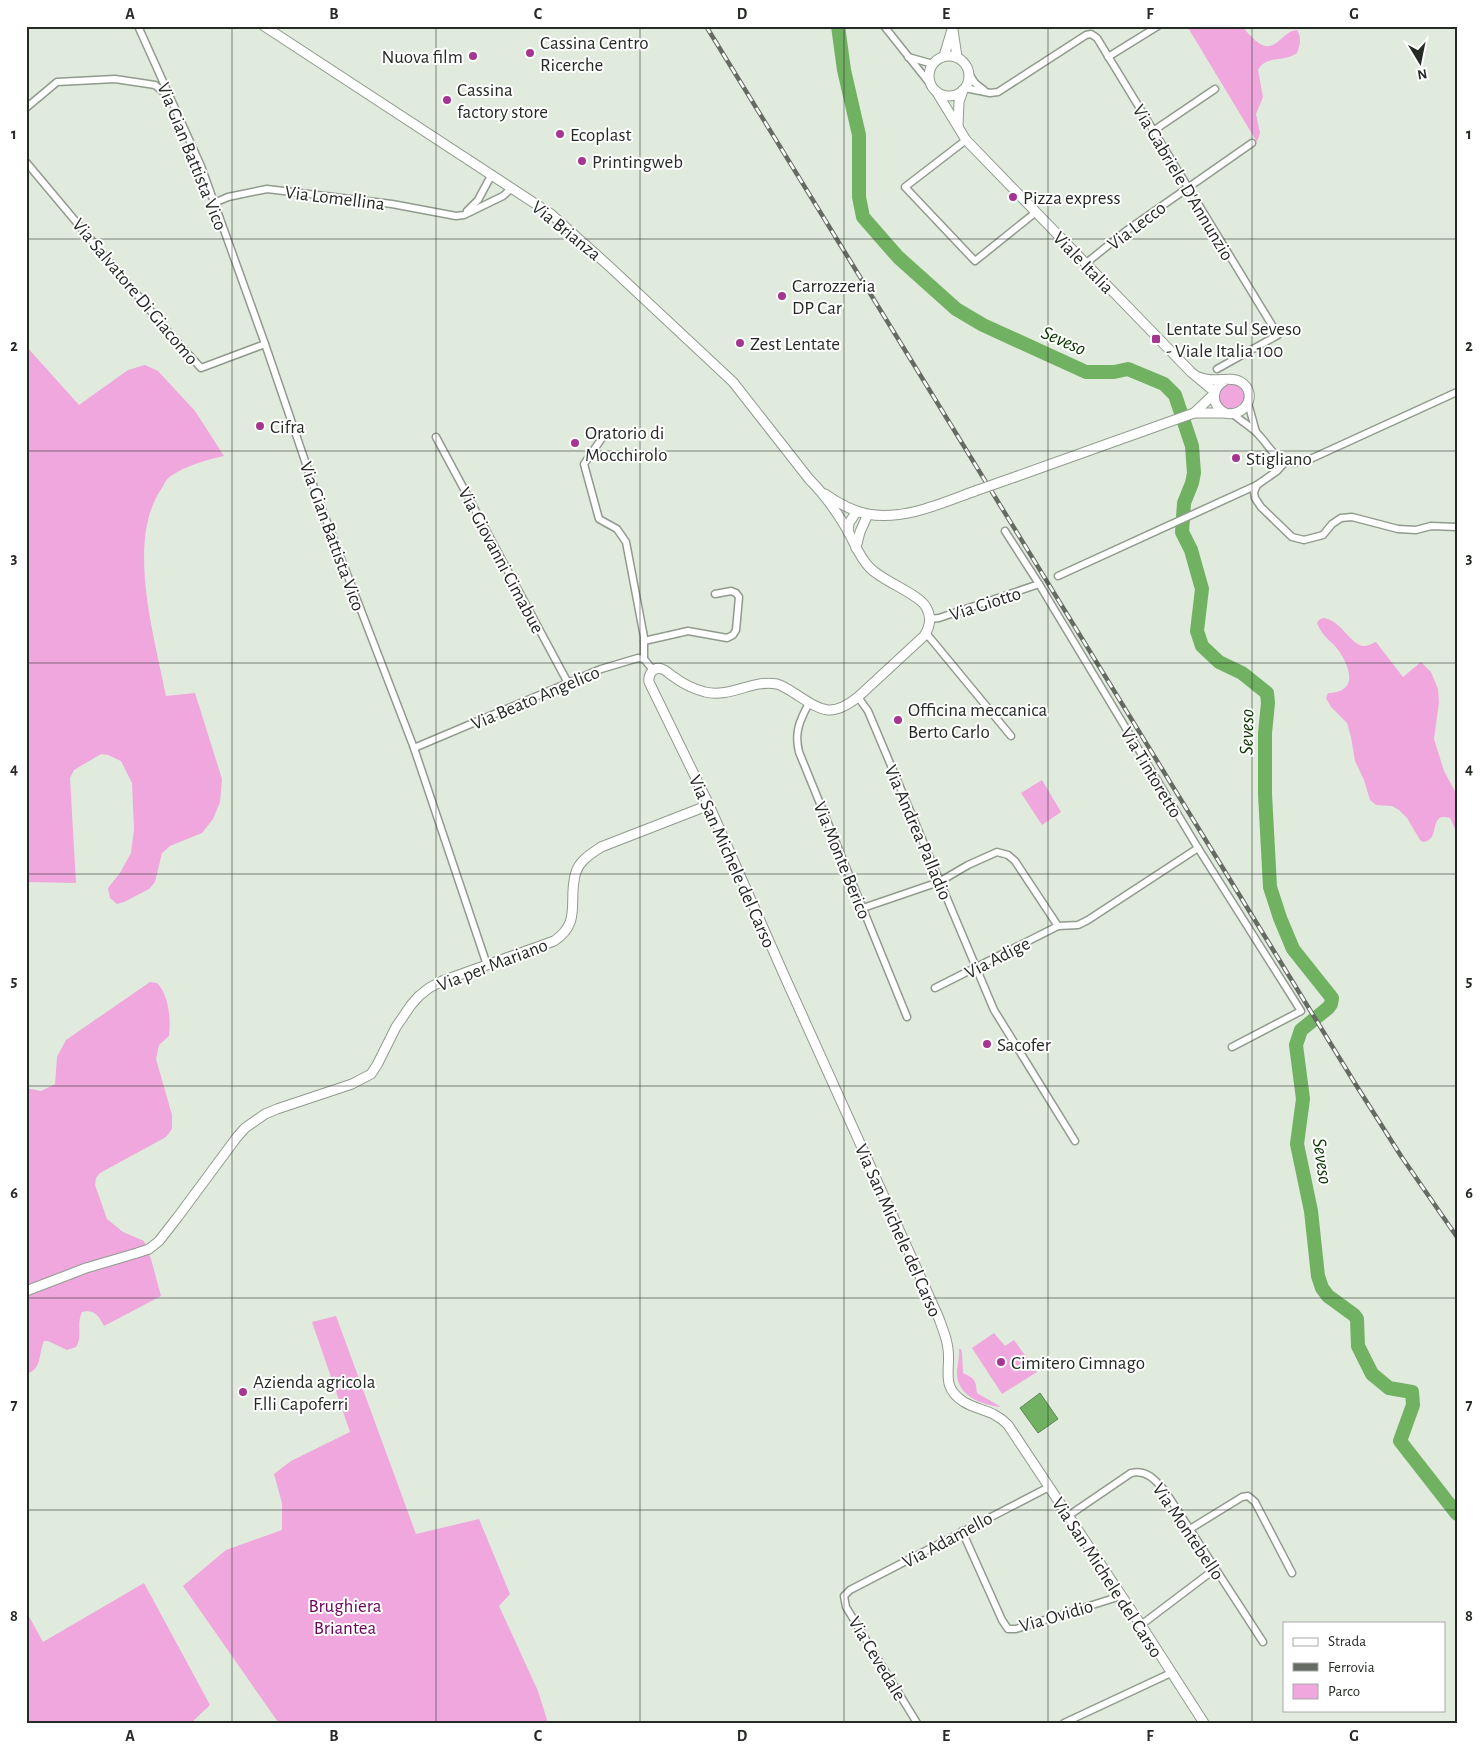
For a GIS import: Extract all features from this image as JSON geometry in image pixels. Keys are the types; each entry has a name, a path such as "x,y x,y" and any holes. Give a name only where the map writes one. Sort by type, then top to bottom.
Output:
{"street":[{"name":"Via Gian Battista Vico","path":"138,26 201,166 317,496 414,748 487,965"},
{"name":"Via Brianza","path":"264,26 551,214 733,382 808,479 821,492"},
{"name":"Viale Italia","path":"884,26 934,88 966,140 1085,264 1214,393 1216,405 1256,432 1277,458 1285,462"},
{"path":"1108,57 1158,26"},
{"path":"953,27 944,56 933,64 929,74 934,88 948,96 964,89 990,93"},
{"path":"953,27 956,57"},
{"name":"Via Gabriele D'Annunzio","path":"990,93 998,92 1086,35 1091,34 1097,38 1278,336 1218,370"},
{"path":"944,56 956,57 965,64 969,74 976,83 990,93"},
{"path":"908,57 933,64"},
{"path":"958,128 959,102 969,74"},
{"path":"27,106 57,82 115,79 155,85 171,98"},
{"path":"1153,131 1215,89"},
{"path":"966,140 905,187 975,261 1036,212"},
{"name":"Via Lecco","path":"1085,264 1126,231 1252,143"},
{"name":"Via Salvatore Di Giacomo","path":"26,162 170,334 201,368 265,344"},
{"path":"456,216 466,211 478,200 492,174"},
{"path":"456,216 464,215 502,196 512,188"},
{"name":"Via Lomellina","path":"214,202 228,197 267,189 392,204 456,216"},
{"name":"Viale Italia","path":"1191,372 1203,379 1235,380 1244,384 1248,392 1248,403 1256,432"},
{"path":"1194,413 1214,393 1219,384 1224,381"},
{"path":"1058,576 1257,485 1277,471 1285,462 1296,464 1306,461 1457,392"},
{"path":"821,492 857,511 868,514 914,512 1194,413 1241,411 1248,403"},
{"name":"Via Giovanni Cimabue","path":"436,437 568,683"},
{"path":"602,438 584,464 599,519 617,529 626,542 644,641 644,659 653,670 659,668 689,686 712,693 726,693 763,684 777,684 821,709 836,710 846,706 858,697 926,633 930,619 923,602 876,573 864,561 848,532 821,492"},
{"path":"1257,485 1254,492 1255,498 1261,507 1292,537 1304,540 1323,535 1332,524 1341,518 1352,517 1398,530 1416,530 1432,526 1457,527"},
{"path":"848,532 849,523 857,511"},
{"path":"856,548 860,532 868,514"},
{"name":"Via Tintoretto","path":"1005,531 1040,584 1198,848 1301,1011 1232,1047"},
{"name":"Via Giotto","path":"930,619 939,618 1040,584"},
{"path":"644,641 688,631 728,638 733,635 736,630 739,597 731,591 715,594"},
{"path":"926,633 1011,736"},
{"name":"Via Beato Angelico","path":"414,748 601,669 635,658 644,659"},
{"name":"Via San Michele del Carso","path":"653,670 648,680 709,805 938,1316 948,1350 947,1372 950,1385 963,1401 1002,1419 1141,1625 1204,1723"},
{"name":"Via Andrea Palladio","path":"858,697 868,711 975,969 994,1010 1075,1141"},
{"name":"Via Monte Berico","path":"809,703 798,726 796,736 799,752 907,1016"},
{"name":"Via per Mariano","path":"26,1291 86,1268 149,1249 159,1241 236,1137 245,1128 277,1109 332,1092 371,1074 396,1027 419,996 429,988 442,981 554,941 562,936 572,920 576,872 581,863 590,854 601,847 709,805"},
{"name":"Via Adige","path":"936,988 1058,926 1078,924 1088,920 1198,848"},
{"path":"863,908 939,882 985,856 997,852 1008,855 1015,861 1058,926"},
{"name":"Via Montebello","path":"1068,1516 1131,1473 1139,1472 1153,1478 1165,1491 1263,1642"},
{"name":"Via Adamello","path":"846,1593 1049,1487"},
{"path":"1190,1529 1242,1497 1248,1496 1255,1502 1292,1573"},
{"name":"Via Ovidio","path":"962,1531 1002,1620 1008,1629 1121,1596"},
{"path":"1141,1625 1215,1570"},
{"name":"Via Cevedale","path":"846,1593 843,1598 845,1604 917,1723"},
{"path":"1064,1723 1171,1673"}],"green space":[{"path":"1187,26 1243,26 1256,41 1268,46 1278,42 1291,31 1297,30 1300,41 1297,53 1287,58 1266,62 1258,70 1263,97 1256,114 1260,133 1257,142"},
{"path":"26,346 79,405 128,370 145,365 158,371 195,411 224,456 190,466 177,472 167,480 151,509 145,534 144,561 150,618 166,696 195,693 222,779 220,802 213,819 202,833 170,846 162,853 155,882 149,889 117,904 110,898 108,888 120,873 131,853 134,829 132,783 121,761 108,755 101,754 74,770 70,778 76,883 27,882 26,888"},
{"path":"1228,382 1243,386 1247,400 1233,412 1220,407 1217,393"},
{"path":"1323,618 1335,623 1360,645 1366,646 1376,642 1403,677 1421,662 1431,672 1438,689 1439,702 1434,739 1444,771 1457,795 1457,833 1450,818 1443,817 1436,822 1434,832 1429,840 1423,842 1407,818 1399,810 1392,806 1376,805 1370,800 1364,780 1355,761 1347,723 1331,707 1326,698 1328,693 1344,689 1348,684 1349,672 1339,651 1322,632 1317,623"},
{"path":"1042,780 1061,812 1042,825 1021,793"},
{"path":"150,982 157,983 167,1001 170,1022 169,1036 159,1045 156,1059 172,1115 172,1129 166,1137 100,1173 96,1178 95,1185 107,1219 123,1232 144,1241 161,1296 104,1326 93,1312 82,1312 80,1316 79,1339 76,1347 67,1350 44,1341 38,1365 26,1374 26,1088 41,1091 55,1084 57,1057 66,1040"},
{"name":"Brughiera Briantea","path":"336,1316 416,1534 479,1519 510,1594 499,1606 538,1691 548,1723 278,1723 183,1586 226,1550 282,1530 282,1503 274,1474 291,1461 350,1432 312,1322"},
{"path":"994,1333 1005,1346 1014,1340 1037,1372 1002,1394 972,1348"},
{"path":"959,1349 962,1352 963,1373 974,1380 977,1393 1001,1407 986,1404 972,1398 961,1388 957,1373"},
{"path":"144,1583 210,1705 191,1723 26,1723 26,1611 43,1642"}],"shaded area":[{"path":"1040,1393 1058,1419 1038,1433 1020,1408"}],"waterway":[{"name":"Seveso","path":"838,26 844,70 859,135 859,197 863,217 898,257 956,309 983,325 1086,372 1114,372 1128,369 1164,384 1175,395 1192,446 1194,473 1184,503 1182,532 1191,550 1202,589 1197,631 1202,646 1219,662 1242,673 1267,693 1265,794 1270,887 1293,949 1332,998 1328,1008 1301,1030 1296,1045 1303,1099 1297,1144 1311,1211 1318,1276 1322,1288 1328,1296 1357,1319 1358,1346 1372,1374 1389,1388 1412,1392 1413,1405 1400,1441 1457,1514"}],"railway":[{"path":"706,26 1356,1085 1401,1156 1457,1237"}],"place":[{"name":"Cassina Centro Ricerche","path":"530,53"},
{"name":"Nuova film","path":"473,56"},
{"name":"Cassina factory store","path":"447,100"},
{"name":"Ecoplast","path":"560,134"},
{"name":"Printingweb","path":"582,161"},
{"name":"Pizza express","path":"1013,197"},
{"name":"Carrozzeria DP Car","path":"782,296"},
{"name":"Lentate Sul Seveso - Viale Italia 100","path":"1156,339"},
{"name":"Zest Lentate","path":"740,343"},
{"name":"Cifra","path":"260,426"},
{"name":"Oratorio di Mocchirolo","path":"575,443"},
{"name":"Stigliano","path":"1236,458"},
{"name":"Officina meccanica Berto Carlo","path":"898,720"},
{"name":"Sacofer","path":"987,1044"},
{"name":"Cimitero Cimnago","path":"1001,1362"},
{"name":"Azienda agricola F.lli Capoferri","path":"243,1392"}]}
